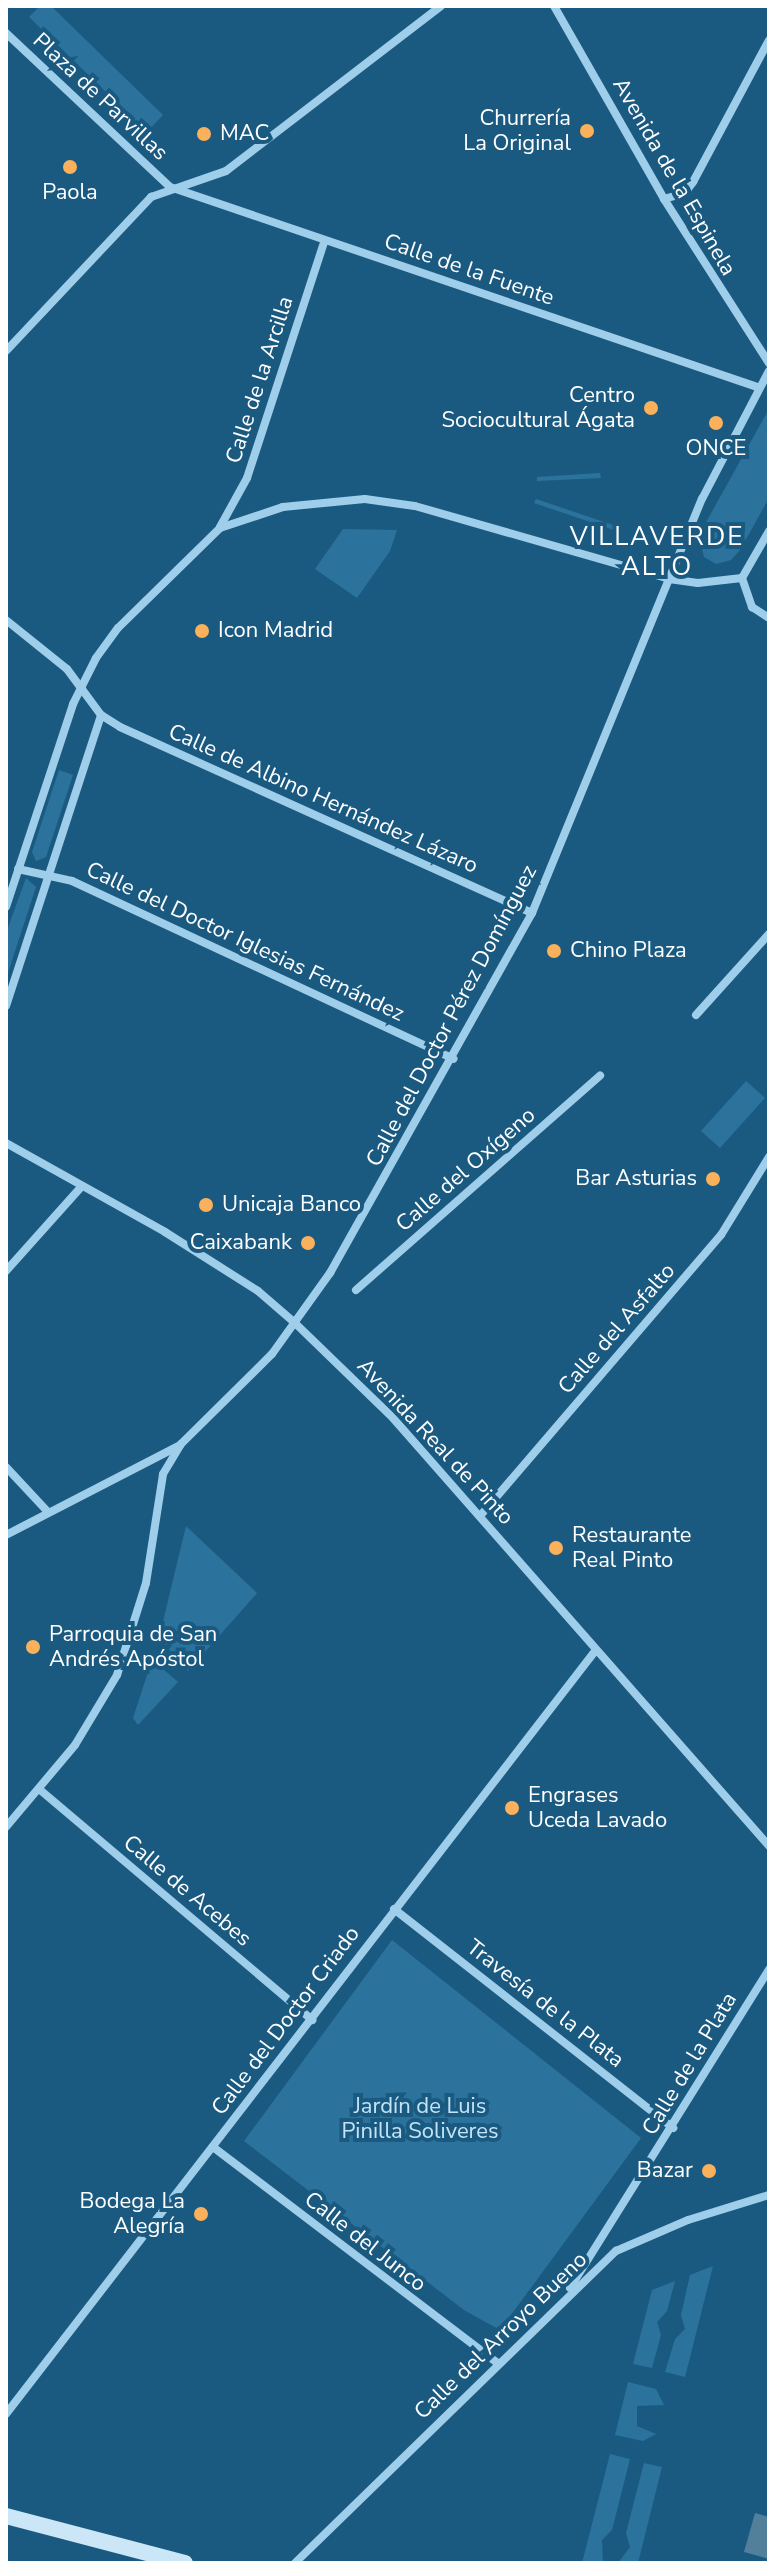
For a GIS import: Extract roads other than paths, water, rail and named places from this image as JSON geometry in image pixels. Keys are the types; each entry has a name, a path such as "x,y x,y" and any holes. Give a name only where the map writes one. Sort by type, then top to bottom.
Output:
{"street":[{"path":"6,351 151,197 170,187 226,171 441,6"},
{"name":"Avenida de la Espinela","path":"554,6 664,199 769,363"},
{"name":"Plaza de Parvillas","path":"6,33 170,187"},
{"path":"664,199 685,193 693,182 769,40"},
{"name":"Calle de la Fuente","path":"170,187 757,387"},
{"name":"Calle de la Arcilla","path":"220,528 247,478 325,240"},
{"name":"Calle del Doctor Pérez Domínguez","path":"181,1444 272,1354 295,1323 359,1229 453,1059 532,913 669,579 757,387 769,371"},
{"path":"6,907 82,684 118,628 220,528 283,507 365,499 493,526 669,579 742,578"},
{"path":"769,531 742,578 752,607 769,618"},
{"path":"6,620 82,684 101,715 6,1006"},
{"name":"Calle de Albino Hernández Lázaro","path":"101,715 532,913"},
{"name":"Calle del Doctor Iglesias Fernández","path":"18,869 49,872 453,1059"},
{"path":"696,1015 769,934"},
{"name":"Calle del Oxígeno","path":"356,1290 600,1076"},
{"name":"Avenida Real de Pinto","path":"6,1143 165,1232 258,1291 295,1323 393,1418 769,1846"},
{"name":"Calle del Asfalto","path":"480,1516 721,1235 769,1157"},
{"path":"6,1271 82,1186"},
{"path":"6,1535 181,1444"},
{"path":"6,1827 75,1745 117,1675 146,1583 163,1474 181,1444"},
{"path":"6,1467 47,1511"},
{"name":"Calle del Doctor Criado","path":"6,2414 595,1651"},
{"name":"Calle de Acebes","path":"39,1789 312,2020"},
{"name":"Travesía de la Plata","path":"394,1909 673,2128"},
{"name":"Calle de la Plata","path":"563,2299 673,2128 769,1969"},
{"name":"Calle del Junco","path":"213,2147 498,2363"},
{"name":"Calle del Arroyo Bueno","path":"295,2563 563,2299 631,2241 769,2195"},
{"path":"6,2516 185,2563"}],"place":[{"name":"Churrería La Original","path":"587,131"},
{"name":"MAC","path":"204,134"},
{"name":"Paola","path":"70,167"},
{"name":"Centro Sociocultural Ágata","path":"651,408"},
{"name":"ONCE","path":"716,423"},
{"name":"Icon Madrid","path":"202,631"},
{"name":"Chino Plaza","path":"554,951"},
{"name":"Bar Asturias","path":"713,1179"},
{"name":"Unicaja Banco","path":"206,1205"},
{"name":"Caixabank","path":"308,1243"},
{"name":"Restaurante Real Pinto","path":"556,1548"},
{"name":"Parroquia de San Andrés Apóstol","path":"33,1647"},
{"name":"Engrases Uceda Lavado","path":"512,1808"},
{"name":"Bazar","path":"709,2171"},
{"name":"Bodega La Alegría","path":"201,2214"}],"district":[{"name":"VILLAVERDE ALTO","path":"657,552"}],"park label":[{"name":"Jardín de Luis Pinilla Soliveres","path":"420,2118"}]}
